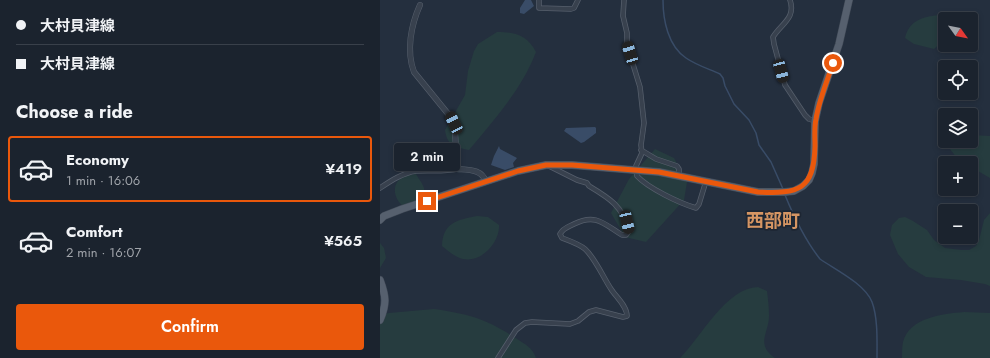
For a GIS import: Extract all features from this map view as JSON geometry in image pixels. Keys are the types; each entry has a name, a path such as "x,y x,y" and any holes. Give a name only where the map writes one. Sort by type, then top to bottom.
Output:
{"main road":[{"path":"380,220 384,216 402,209 518,171 546,165 635,170 679,175 758,192 794,191 803,186 809,180 814,164 815,121 819,103 839,44 849,0"},
{"path":"380,280 385,295 386,304 380,320"}],"street":[{"path":"539,0 539,8 571,9 574,8 578,0"},
{"path":"624,0 623,16 627,33 627,45 640,87 644,123 641,145 642,152 636,166 636,176 642,182 666,195 696,208 700,204 706,181"},
{"path":"790,0 792,12 773,37 774,44 785,85 805,115 809,119 815,121"},
{"path":"420,5 412,27 411,64 414,72 421,82 454,123 457,169"},
{"path":"641,150 656,159 677,166 679,169 679,175"},
{"path":"498,358 516,330 525,322 570,324 578,321 589,312 596,310 623,318 627,316 625,307 611,289 585,249 562,238 560,234 563,229 582,220 591,218 601,222 622,235 626,235 629,231 627,222 611,199 589,186 588,183 572,178 546,165"},
{"path":"380,188 406,173 416,171 445,171 457,169 475,170 482,174 486,182"}],"green space":[{"path":"938,15 938,45 934,49 914,44 905,38 910,27 914,23 929,16"},
{"path":"497,32 515,34 524,38 536,52 523,79 507,104 469,150 459,148 447,139 445,130 465,95 468,71 474,51 478,44"},
{"path":"978,135 990,136 990,178 978,171 978,156 955,156 950,149 978,148"},
{"path":"655,149 674,158 687,182 684,200 646,242 625,237 611,213 629,179"},
{"path":"416,174 424,188 424,192 420,198 404,207 395,195 396,186 401,178"},
{"path":"990,213 990,286 961,280 926,277 909,267 898,254 890,235 892,225 899,218 905,217 927,230 938,244 945,248 969,250 978,244 984,220"},
{"path":"477,216 488,217 499,225 499,232 488,250 477,258 463,259 449,252 442,246 443,238 448,227 457,221"},
{"path":"380,243 384,248 386,258 380,268"},
{"path":"758,287 767,291 769,316 764,343 769,353 775,358 680,358 725,304 746,289"},
{"path":"434,309 468,315 487,322 506,332 528,347 533,351 536,358 380,358 380,315"},
{"path":"964,312 990,313 990,358 902,358 903,342 913,327 928,318"}],"water":[{"path":"525,0 531,0 534,6 524,14 520,13 520,8"},
{"path":"595,127 596,133 581,143 564,131 566,128"},
{"path":"499,146 500,149 517,158 513,163 514,167 505,170 491,165"}],"waterway":[{"path":"663,0 664,16 668,32 675,47 686,58 698,65 720,74 734,104 749,120 756,133 759,145 771,162 783,189"},
{"path":"785,195 800,228 820,259 857,283 872,302 877,330 877,358"}],"district":[{"name":"西部町","path":"773,221"}],"route":[{"path":"427,201 453,194 518,171 546,165 572,165 659,172 758,192 771,193 794,191 803,186 809,180 812,173 814,164 815,121 819,103 833,63"}]}
